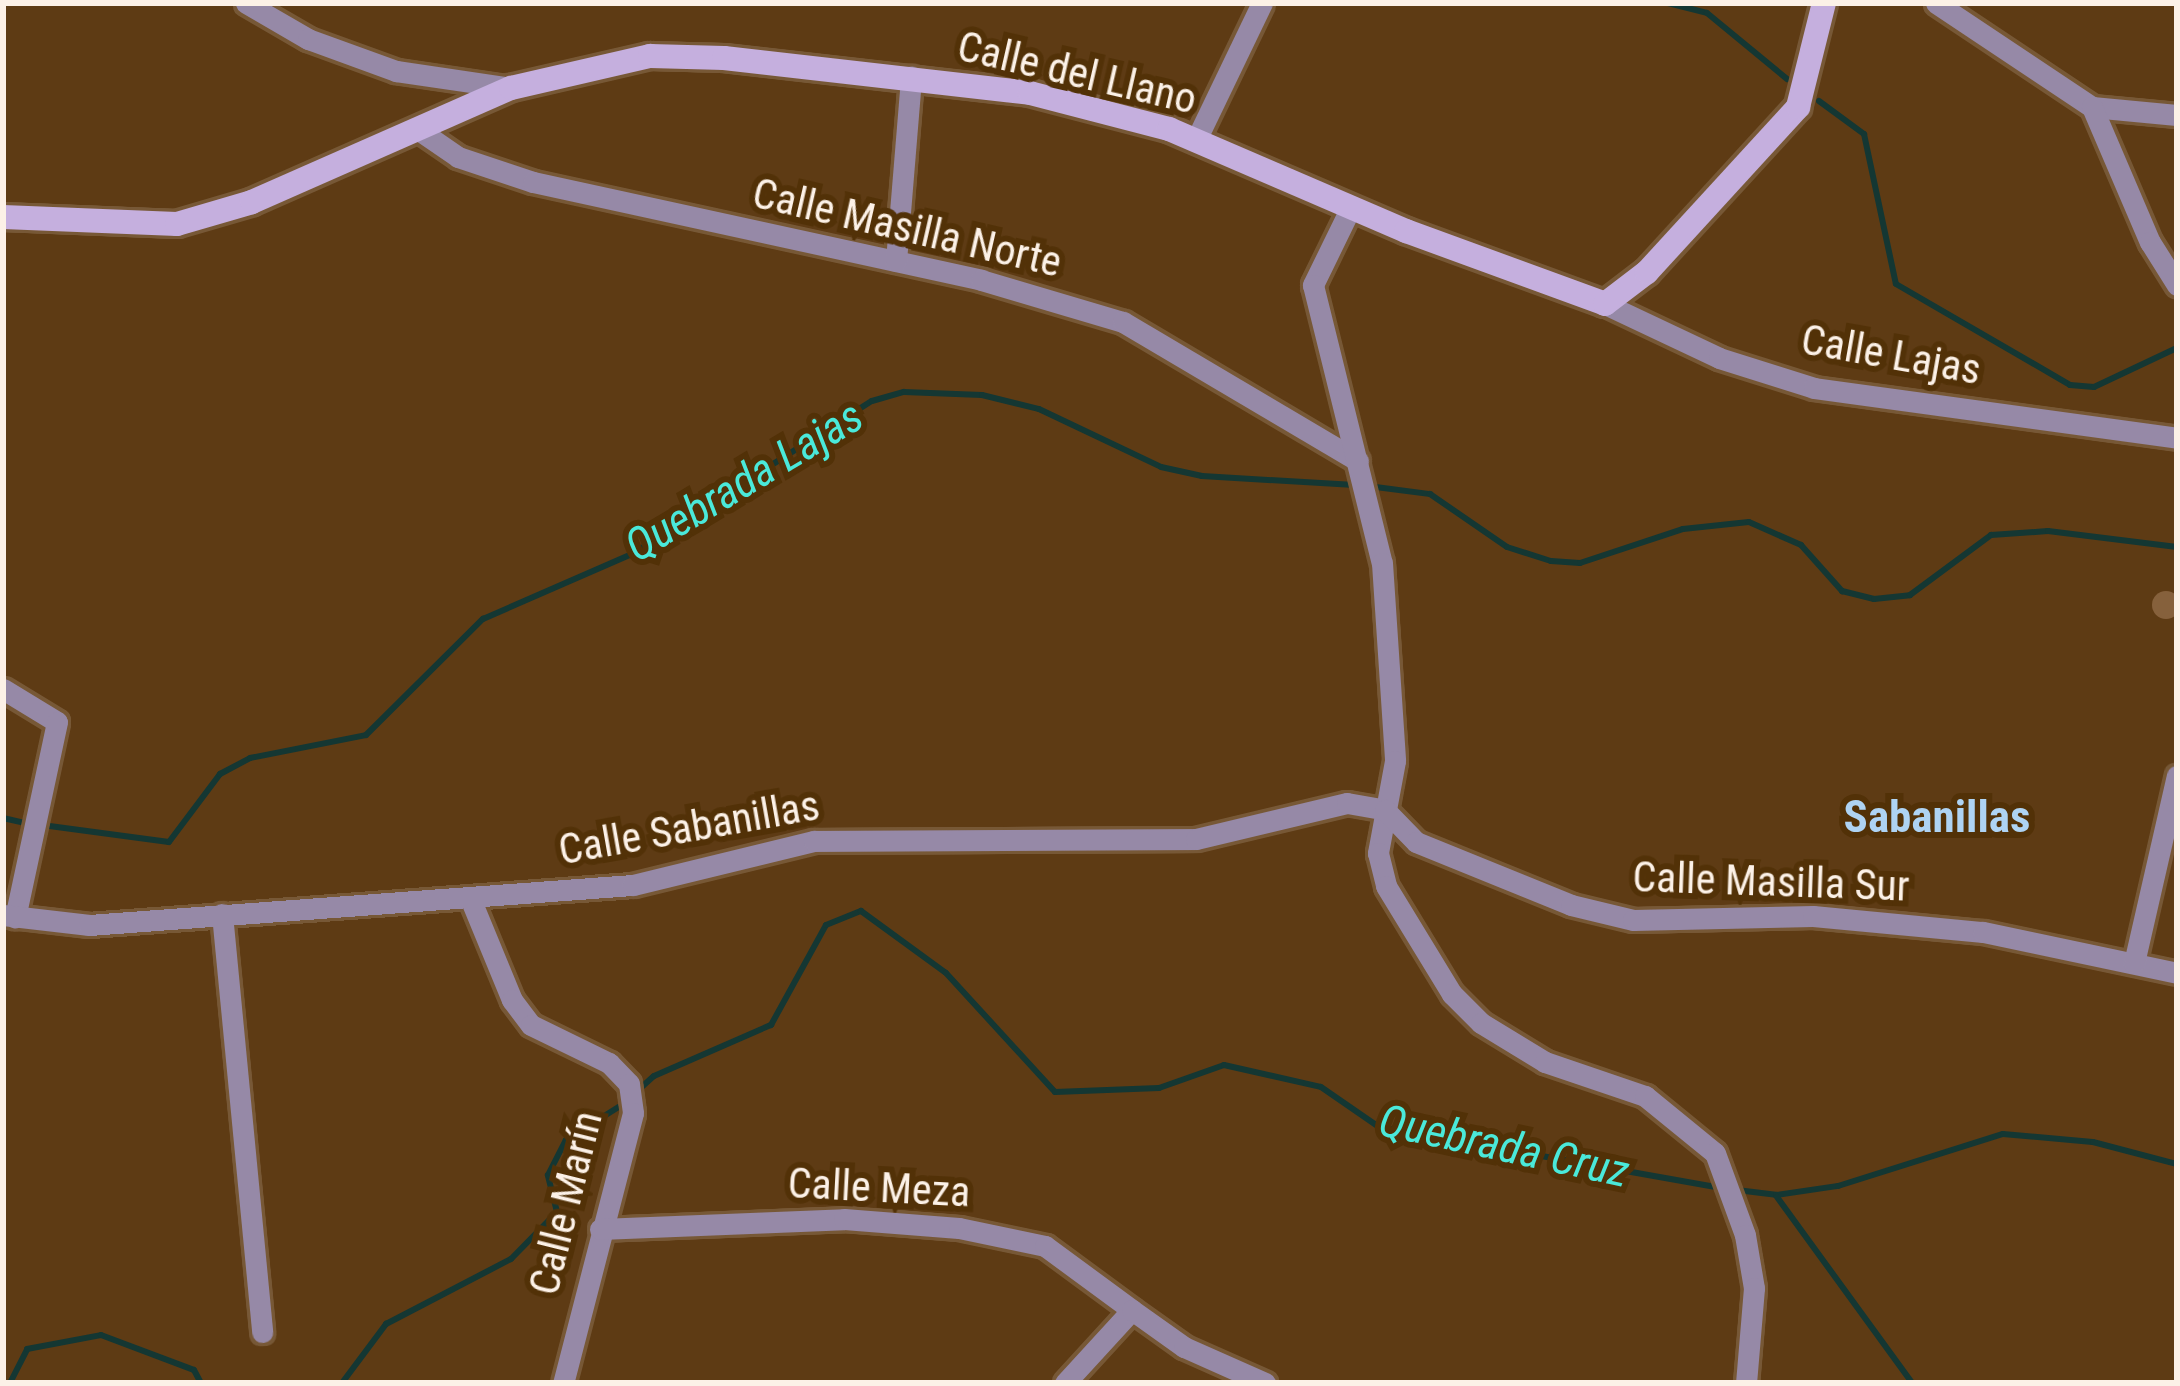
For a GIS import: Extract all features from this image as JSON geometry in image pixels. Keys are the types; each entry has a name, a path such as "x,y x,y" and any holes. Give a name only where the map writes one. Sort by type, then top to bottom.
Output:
{"main road":[{"path":"1605,304 1663,256 1798,107 1824,3"},
{"name":"Calle del Llano","path":"3,217 177,224 253,202 511,88 650,56 911,77 1030,93 1196,140 1352,207 1605,304"}],"street":[{"path":"246,3 308,39 396,71 511,88"},
{"path":"1196,140 1262,3"},
{"path":"1936,3 2092,107 2177,115"},
{"path":"896,261 911,77"},
{"path":"2092,107 2150,242 2177,285"},
{"name":"Calle Masilla Norte","path":"416,128 458,157 533,182 896,261 1123,322 1358,461"},
{"path":"1352,207 1313,285 1371,495 1391,650 1394,761 1378,853 1386,886 1452,994 1481,1023 1545,1062 1645,1096 1715,1153 1745,1235 1754,1288 1746,1383"},
{"name":"Calle Lajas","path":"1605,304 1719,358 1814,388 2177,438"},
{"path":"3,689 57,722 9,917"},
{"path":"2134,963 2177,776"},
{"name":"Calle Sabanillas","path":"9,917 89,926 633,886 814,842 1085,845 1196,839 1348,803 1385,810"},
{"name":"Calle Masilla Sur","path":"1385,810 1416,842 1571,905 1634,920 1813,916 1982,932 2177,974"},
{"name":"Calle Marín","path":"470,898 512,1000 531,1025 609,1063 629,1084 633,1113 563,1383"},
{"path":"222,914 262,1332"},
{"name":"Calle Meza","path":"600,1229 844,1219 958,1228 1045,1246 1184,1347 1265,1383"},
{"path":"1065,1383 1132,1310"}],"shaded area":[{"path":"2166,591 2176,595 2180,605 2176,615 2166,619 2156,615 2152,605 2156,595"}],"waterway":[{"path":"1668,3 1707,13 1787,79"},
{"path":"1819,101 1864,134 1896,284 2070,385 2094,387 2177,348"},
{"name":"Quebrada Lajas","path":"42,825 169,842 220,774 250,758 366,735 483,619 634,553 872,401 904,392 982,395 1039,409 1161,467 1202,476 1355,485"},
{"name":"Quebrada Lajas","path":"1368,486 1430,494 1507,547 1551,561 1580,563 1683,529 1749,522 1801,545 1842,591 1874,599 1910,595 1991,535 2048,531 2177,547"},
{"name":"Quebrada Lajas","path":"3,818 24,823"},
{"name":"Quebrada Cruz","path":"635,1093 654,1076 771,1025 826,925 861,911 946,973 1055,1092 1159,1088 1224,1065 1321,1087 1379,1127 1723,1188"},
{"name":"Quebrada Cruz","path":"342,1383 386,1324 511,1259 557,1212 548,1175 566,1140 625,1103"},
{"name":"Quebrada Cruz","path":"1737,1190 1776,1195 1838,1186 2003,1134 2093,1142 2177,1164"},
{"path":"1777,1197 1912,1383"},
{"name":"Quebrada Cruz","path":"10,1383 27,1349 101,1335 194,1370 201,1383"}],"district":[{"name":"Sabanillas","path":"1937,817"}]}
